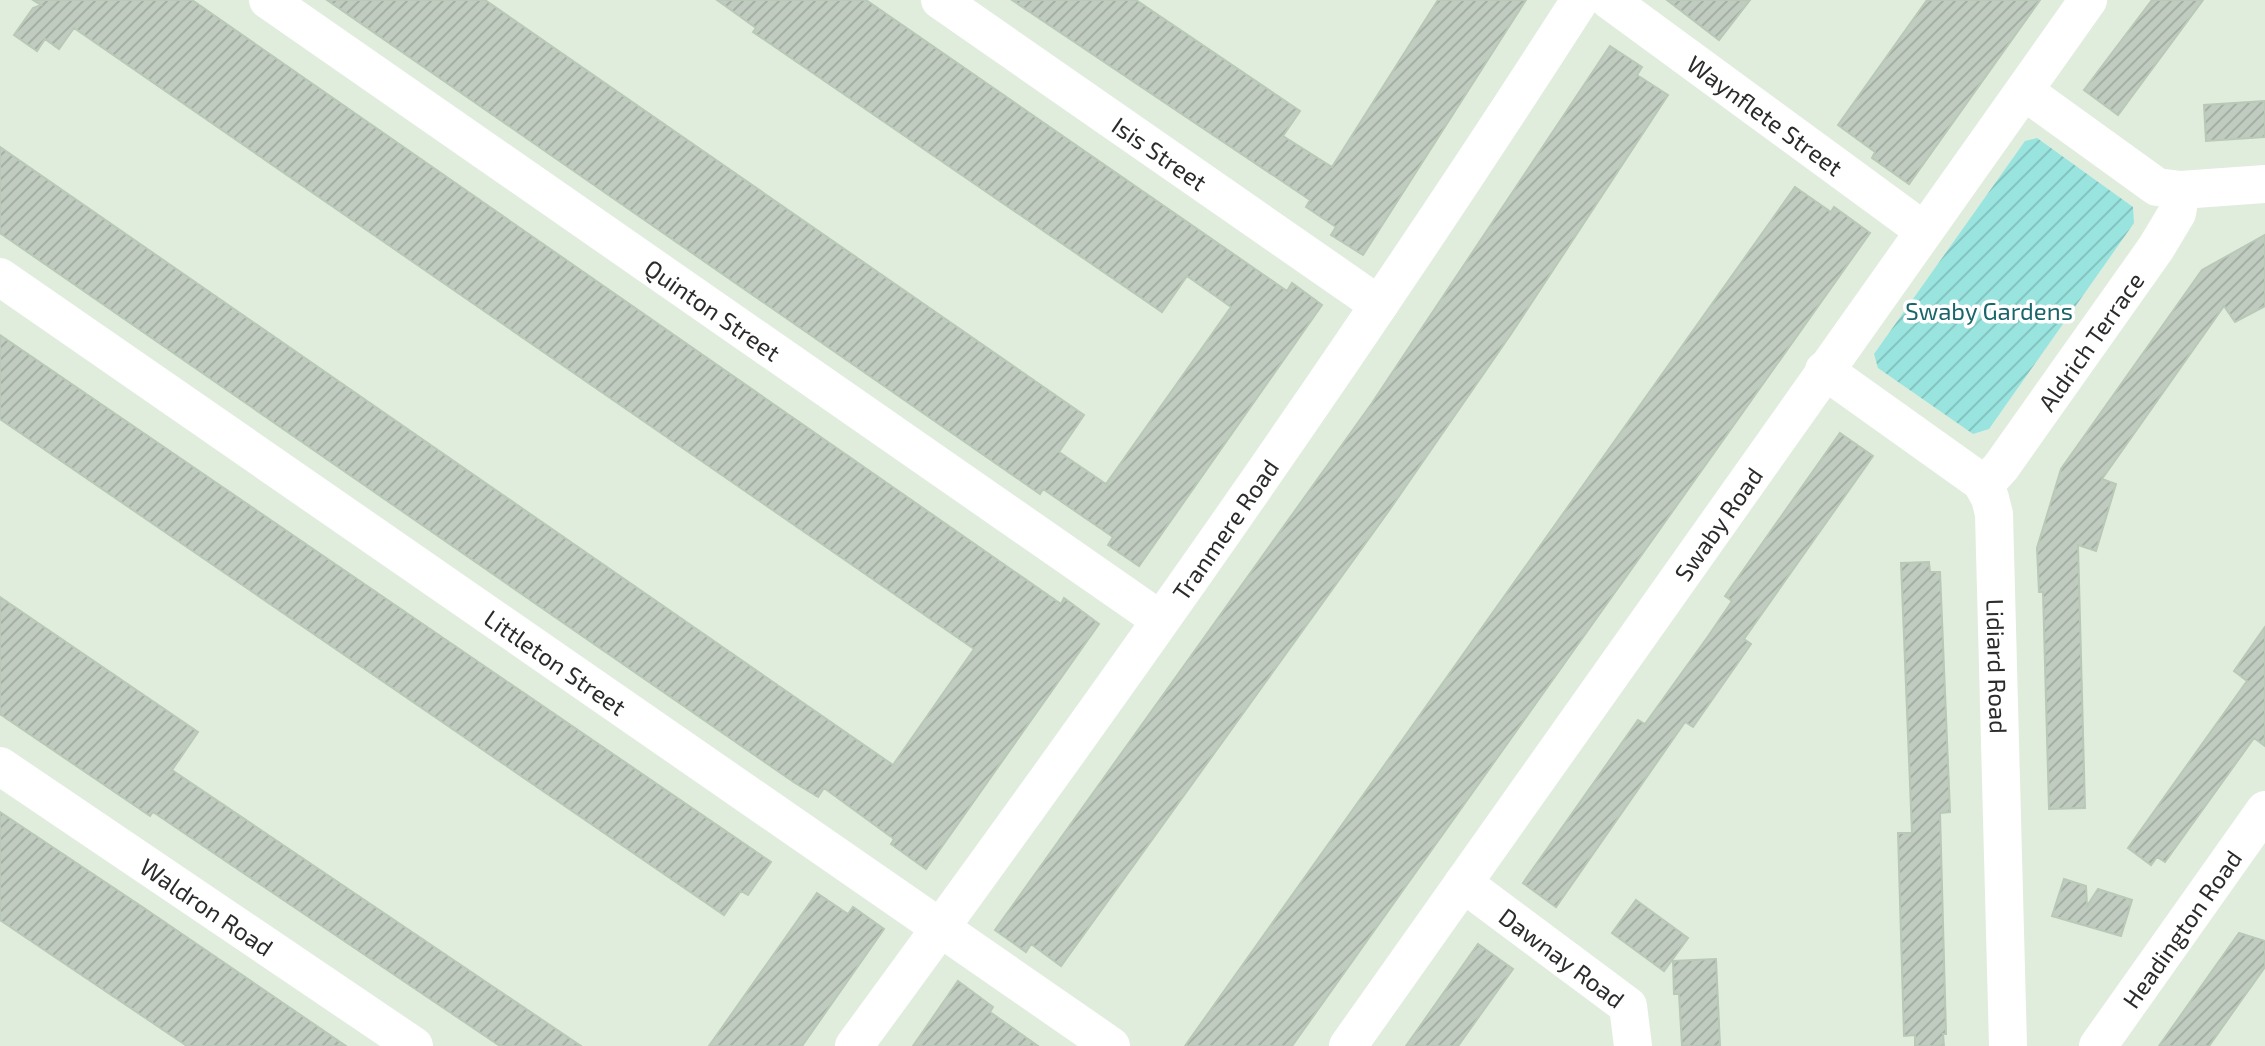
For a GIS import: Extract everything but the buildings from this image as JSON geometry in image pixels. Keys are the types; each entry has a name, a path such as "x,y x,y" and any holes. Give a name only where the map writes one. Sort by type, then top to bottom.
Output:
{"street":[{"name":"Quinton Street","path":"268,0 1159,619"},
{"name":"Isis Street","path":"940,0 1379,305"},
{"name":"Tranmere Road","path":"854,1046 1379,305 1580,0"},
{"name":"Waynflete Street","path":"1609,0 1923,230"},
{"name":"Swaby Road","path":"1348,1046 2088,0"},
{"path":"2024,91 2157,187 2181,190 2265,184"},
{"name":"Aldrich Terrace","path":"1981,482 1991,478 2001,467 2156,248 2177,213 2182,200 2181,190"},
{"name":"Littleton Street","path":"0,277 1111,1046"},
{"path":"1824,370 1981,482"},
{"name":"Lidiard Road","path":"1981,482 1994,514 2008,1046"},
{"name":"Waldron Road","path":"0,766 414,1046"},
{"name":"Headington Road","path":"2098,1046 2265,810"},
{"name":"Dawnay Road","path":"1463,883 1628,1006 1633,1046"}],"green space":[{"name":"Swaby Gardens","path":"2037,138 2133,207 2134,223 1989,429 1973,434 1878,368 1874,354 2025,141"}]}
